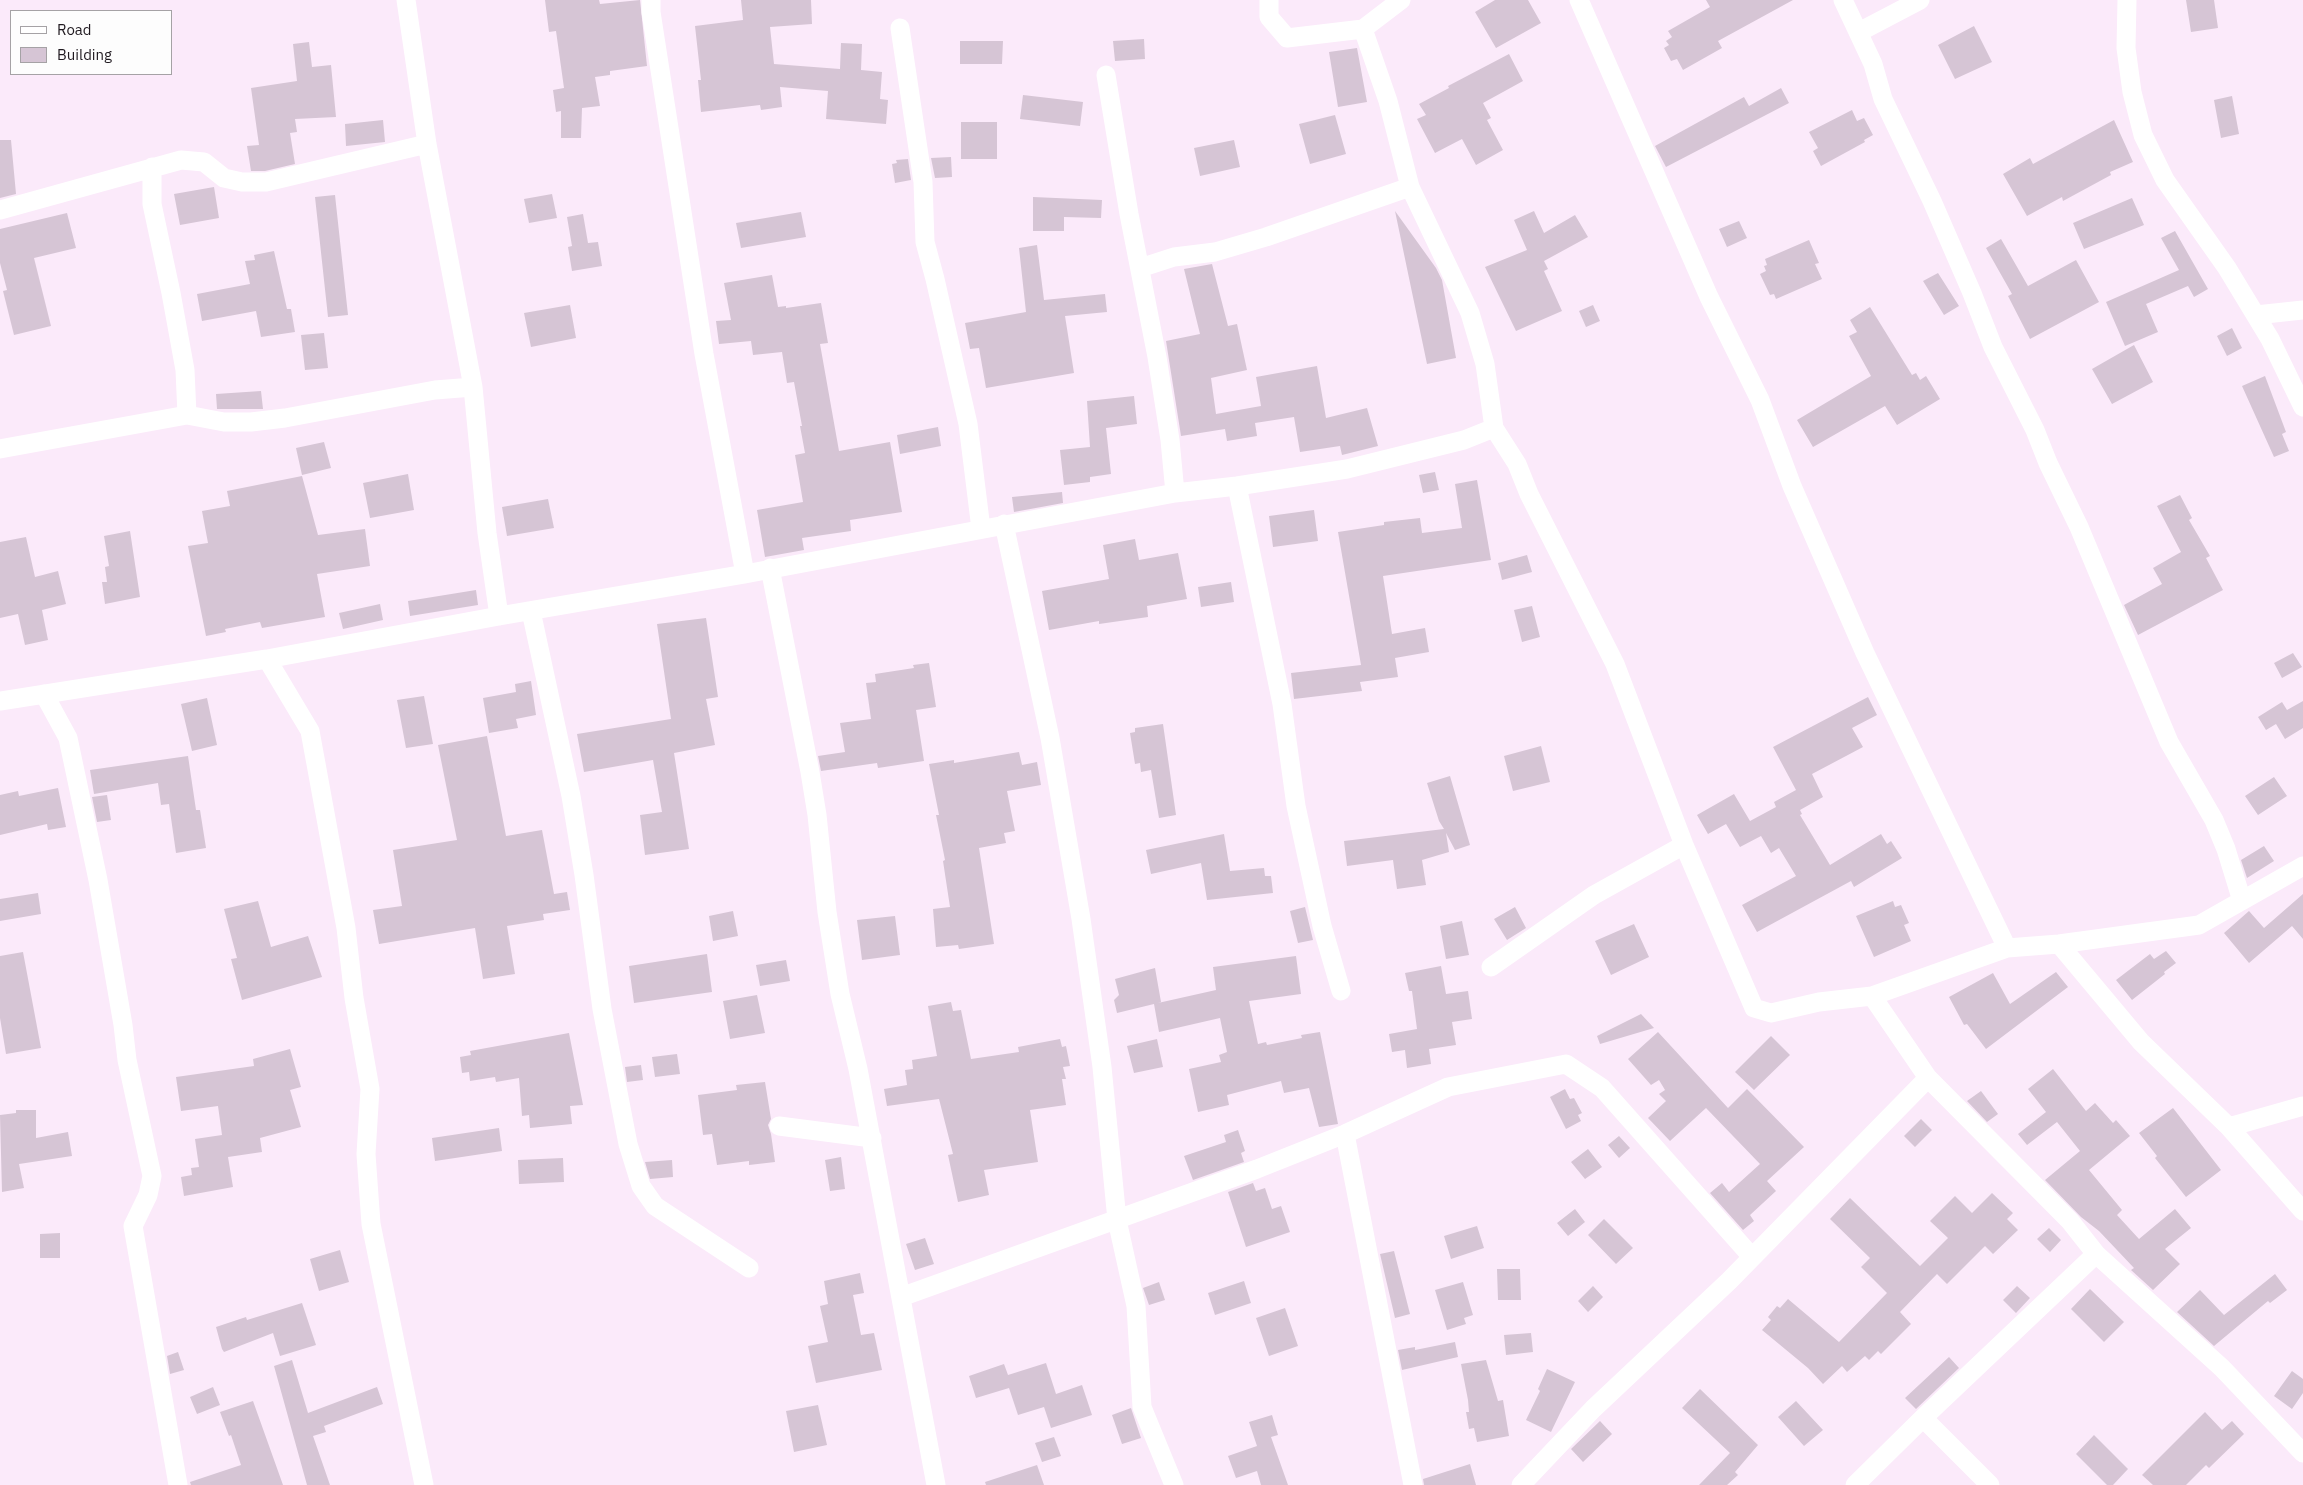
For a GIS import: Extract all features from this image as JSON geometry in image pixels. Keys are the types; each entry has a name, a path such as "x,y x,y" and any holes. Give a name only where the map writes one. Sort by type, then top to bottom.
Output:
{"street":[{"path":"406,0 427,144 473,387 487,533 499,616"},
{"path":"651,0 651,12 704,354 745,574"},
{"path":"1269,0 1269,17 1287,38 1363,29 1401,0"},
{"path":"1579,0 1709,297 1760,400 1792,486 1864,653 2007,948"},
{"path":"1843,0 1873,64 1883,99 1936,209 1993,347 2035,430 2048,463 2079,527 2169,742 2214,820 2226,849 2242,901"},
{"path":"1859,32 1920,0"},
{"path":"2127,0 2126,48 2132,92 2143,135 2165,180 2227,268 2256,315 2270,339 2303,407"},
{"path":"900,28 922,182 925,242 968,424 981,529"},
{"path":"1363,29 1388,102 1410,187 1470,313 1485,364 1494,428 1517,464 1529,494 1615,664 1684,845 1754,1008 1771,1013 1819,1002 1872,996 2007,948 2059,944 2199,925 2303,866"},
{"path":"1106,76 1170,440 1175,492"},
{"path":"0,210 181,160 204,162 224,178 242,182 266,182 427,144"},
{"path":"152,167 152,204 185,370 187,416"},
{"path":"1140,268 1174,257 1215,252 1266,237 1410,187"},
{"path":"2256,315 2303,310"},
{"path":"0,449 187,416 224,422 251,422 285,418 435,390 473,387"},
{"path":"0,701 267,660 499,616 745,574 1175,492 1237,486 1347,469 1464,440 1494,428"},
{"path":"1237,486 1282,704 1296,806 1322,926 1342,991"},
{"path":"1004,524 1050,738 1081,919 1102,1066 1117,1220 1136,1306 1142,1407 1174,1485"},
{"path":"770,568 810,772 827,912 840,994 872,1138 936,1485"},
{"path":"531,611 571,796 602,1009 628,1144 641,1186 655,1206 749,1268"},
{"path":"267,660 310,731 346,928 354,998 370,1089 366,1154 371,1224 424,1485"},
{"path":"44,694 68,738 98,880 127,1060 152,1176 148,1195 133,1226 178,1485"},
{"path":"1491,967 1594,895 1684,845"},
{"path":"2059,944 2141,1042 2229,1127 2303,1211"},
{"path":"1872,996 1928,1078 2070,1221 2096,1254 2222,1368 2303,1454"},
{"path":"901,1298 1256,1169 1346,1134 1448,1087 1566,1064 1602,1088 1752,1257"},
{"path":"1522,1484 1593,1409 1752,1257 1928,1078"},
{"path":"2229,1127 2303,1106"},
{"path":"779,1126 872,1138"},
{"path":"1346,1134 1413,1485"},
{"path":"1855,1485 2096,1254"},
{"path":"1923,1418 1990,1485"}],"building":[{"path":"545,0 599,0 600,4 640,0 647,66 610,71 610,75 595,77 600,106 582,108 581,138 561,138 561,111 556,112 553,90 564,88 556,31 549,32"},
{"path":"741,0 811,0 812,24 770,27 774,64 840,69 841,43 862,44 861,70 882,72 880,99 888,100 886,124 826,119 828,91 780,87 782,107 761,110 760,105 701,112 698,80 701,80 695,26 743,20"},
{"path":"1495,0 1528,0 1541,23 1496,48 1475,12"},
{"path":"1706,0 1793,0 1718,41 1722,48 1683,70 1677,59 1671,61 1664,48 1669,45 1666,41 1672,37 1668,31 1710,7"},
{"path":"2186,0 2214,0 2218,28 2191,32"},
{"path":"1974,26 1992,62 1955,79 1938,45"},
{"path":"1144,39 1145,59 1115,61 1113,41"},
{"path":"960,41 1003,41 1002,64 960,64"},
{"path":"309,42 312,67 331,65 336,117 295,119 297,132 290,133 295,164 265,171 251,171 247,146 259,145 251,88 297,81 293,44"},
{"path":"1357,48 1367,102 1338,107 1329,52"},
{"path":"1509,54 1523,81 1483,103 1491,118 1487,120 1503,150 1476,165 1462,139 1435,153 1417,119 1426,115 1419,104 1449,88 1448,86"},
{"path":"1781,88 1789,103 1666,167 1655,146 1744,97 1749,106"},
{"path":"1023,95 1083,102 1080,126 1020,119"},
{"path":"2232,96 2239,134 2221,138 2214,100"},
{"path":"1852,110 1857,121 1864,118 1873,135 1864,140 1865,142 1821,166 1813,151 1818,148 1809,132"},
{"path":"1335,115 1346,154 1310,164 1299,124"},
{"path":"383,120 385,142 346,146 345,124"},
{"path":"2114,120 2133,162 2110,172 2111,175 2063,201 2062,197 2027,216 2003,174 2030,158 2033,164"},
{"path":"961,122 997,122 997,159 961,159"},
{"path":"0,140 11,140 16,194 0,198"},
{"path":"1234,140 1240,167 1200,176 1194,148"},
{"path":"951,157 952,177 935,178 931,158"},
{"path":"908,159 911,180 895,183 892,164 897,163 896,160"},
{"path":"214,187 219,218 180,225 174,194"},
{"path":"552,194 557,218 529,223 524,199"},
{"path":"335,195 348,315 328,317 315,197"},
{"path":"1033,197 1102,200 1101,218 1064,217 1064,231 1033,231"},
{"path":"2132,198 2144,225 2084,249 2073,223"},
{"path":"1395,211 1436,268 1442,280 1456,358 1427,364"},
{"path":"1534,211 1544,233 1575,215 1588,237 1544,261 1548,269 1544,271 1562,311 1516,331 1485,267 1527,250 1514,220"},
{"path":"801,212 806,237 741,248 736,223"},
{"path":"67,213 76,248 34,258 51,326 14,335 3,291 7,290 0,263 0,229"},
{"path":"583,214 588,243 598,242 602,266 572,271 568,247 572,246 567,217"},
{"path":"1739,221 1747,238 1727,247 1719,229"},
{"path":"2175,231 2208,289 2194,297 2188,286 2146,304 2158,332 2125,346 2106,302 2179,270 2161,238"},
{"path":"2001,239 2028,286 2076,260 2099,302 2030,339 2008,296 2012,294 1986,248"},
{"path":"1809,240 1819,263 1815,264 1822,279 1776,299 1774,294 1770,295 1760,274 1766,271 1764,266 1767,265 1765,259"},
{"path":"1037,245 1044,300 1105,294 1107,312 1065,316 1074,373 986,388 979,348 970,349 965,323 1026,312 1019,248"},
{"path":"274,251 287,309 291,309 295,332 261,337 256,311 202,321 197,294 250,284 245,261 255,260 254,255"},
{"path":"1212,264 1228,326 1237,324 1247,370 1211,378 1216,414 1261,406 1256,377 1317,366 1326,418 1367,408 1378,446 1342,455 1340,446 1300,452 1294,417 1255,423 1257,436 1227,441 1225,429 1181,436 1166,341 1200,334 1184,269"},
{"path":"1938,273 1959,306 1944,315 1923,281"},
{"path":"772,275 778,307 786,306 786,308 821,303 828,343 820,344 839,451 890,442 902,512 850,520 851,531 802,538 804,550 765,557 757,510 803,502 795,455 805,453 794,382 787,383 782,352 753,355 751,341 719,344 716,321 731,320 724,283"},
{"path":"570,305 576,338 531,347 524,313"},
{"path":"1593,305 1600,321 1586,327 1579,311"},
{"path":"1870,307 1912,375 1916,373 1920,380 1926,376 1940,399 1897,425 1885,406 1813,447 1797,420 1871,376 1849,336 1857,332 1850,320"},
{"path":"2232,328 2242,348 2227,356 2217,336"},
{"path":"324,333 328,368 305,370 301,335"},
{"path":"2134,345 2153,382 2112,404 2092,369"},
{"path":"2265,376 2286,432 2282,434 2289,451 2274,457 2242,386"},
{"path":"261,391 263,409 217,409 216,394"},
{"path":"1134,396 1137,424 1106,428 1111,474 1090,477 1090,482 1064,485 1060,450 1090,447 1087,401"},
{"path":"938,427 941,446 900,454 897,435"},
{"path":"324,442 331,468 302,475 296,448"},
{"path":"1435,472 1439,490 1423,493 1419,475"},
{"path":"408,474 414,510 370,518 363,483"},
{"path":"302,476 318,535 365,529 370,566 317,574 325,617 262,628 260,622 225,629 226,632 206,636 188,546 208,543 202,511 230,506 227,491"},
{"path":"1477,480 1491,560 1383,576 1392,634 1425,628 1429,652 1395,658 1398,677 1360,682 1362,691 1294,699 1291,673 1361,665 1338,532 1384,525 1384,522 1420,518 1422,533 1462,528 1455,484"},
{"path":"1062,492 1063,503 1014,512 1012,497"},
{"path":"2180,495 2192,518 2189,520 2210,556 2206,558 2223,590 2138,635 2124,605 2162,584 2153,568 2181,552 2157,506"},
{"path":"548,499 554,528 507,536 502,507"},
{"path":"1314,510 1318,541 1273,547 1269,516"},
{"path":"130,531 140,597 105,604 102,582 107,582 105,567 109,566 104,536"},
{"path":"26,537 35,577 58,571 66,604 42,610 48,640 25,645 18,614 0,618 0,542"},
{"path":"1135,539 1139,560 1178,553 1187,599 1147,606 1148,617 1099,624 1099,621 1049,630 1042,591 1109,579 1103,545"},
{"path":"1527,555 1532,572 1502,580 1498,563"},
{"path":"1231,582 1234,602 1201,607 1198,587"},
{"path":"476,590 478,605 410,616 408,601"},
{"path":"380,604 383,620 343,629 339,613"},
{"path":"1532,606 1540,637 1522,642 1514,610"},
{"path":"706,618 718,697 706,699 715,745 674,753 689,849 645,855 640,815 662,812 653,760 584,772 577,734 671,719 657,624"},
{"path":"2293,653 2302,667 2282,678 2274,663"},
{"path":"929,663 936,707 916,710 924,761 878,768 877,763 821,771 818,756 845,752 840,723 871,719 866,683 876,682 875,674 914,668 913,665"},
{"path":"531,681 536,715 516,719 518,728 489,733 483,698 516,692 515,684"},
{"path":"424,696 433,744 406,748 397,700"},
{"path":"1868,697 1877,715 1852,728 1863,747 1812,774 1823,797 1800,810 1802,814 1800,815 1830,865 1881,834 1887,844 1891,841 1902,858 1854,887 1851,881 1757,932 1742,905 1796,876 1779,848 1771,853 1761,836 1740,847 1726,824 1708,834 1697,815 1734,794 1750,821 1776,807 1774,802 1796,790 1773,747"},
{"path":"207,698 217,745 192,751 181,704"},
{"path":"2303,701 2303,728 2285,739 2276,724 2266,730 2258,717 2282,702 2287,710"},
{"path":"1163,724 1176,815 1159,818 1151,770 1141,772 1140,763 1135,764 1130,733 1135,732 1135,728"},
{"path":"487,736 506,836 542,830 554,894 567,892 570,910 543,914 544,920 507,926 515,974 483,979 475,928 379,944 373,910 402,906 393,850 457,840 438,745"},
{"path":"1541,746 1550,782 1513,791 1504,756"},
{"path":"1019,752 1022,765 1037,762 1041,785 1007,791 1015,831 1004,833 1006,843 979,848 994,944 959,949 958,945 936,947 933,909 950,907 943,861 945,860 936,815 939,815 929,764 954,760 954,763"},
{"path":"188,756 196,810 200,810 206,848 176,853 169,804 161,805 158,783 94,794 90,770"},
{"path":"1450,776 1470,845 1455,850 1446,833 1449,852 1422,860 1426,885 1397,889 1393,860 1347,866 1344,841 1444,829 1439,821 1427,783"},
{"path":"2274,777 2287,796 2258,815 2245,796"},
{"path":"58,788 66,827 48,830 47,824 0,835 0,795 18,791 19,796"},
{"path":"107,795 111,820 97,822 92,797"},
{"path":"1224,834 1230,871 1264,868 1265,876 1271,876 1273,893 1207,900 1201,863 1151,874 1146,850"},
{"path":"2264,846 2274,861 2247,878 2241,860"},
{"path":"38,893 41,914 0,921 0,899"},
{"path":"2303,894 2303,939 2292,926 2249,963 2224,933 2249,911 2264,928"},
{"path":"258,901 271,947 308,936 322,977 242,1000 231,959 237,958 224,909"},
{"path":"1893,901 1895,907 1901,905 1909,923 1904,925 1911,941 1874,957 1856,916"},
{"path":"1305,907 1313,940 1298,943 1290,911"},
{"path":"1515,907 1526,928 1507,940 1494,919"},
{"path":"733,911 738,936 713,941 709,916"},
{"path":"895,916 900,955 862,960 857,920"},
{"path":"1462,921 1469,955 1446,959 1440,926"},
{"path":"1634,924 1649,957 1611,975 1595,941"},
{"path":"2166,951 2176,963 2132,1000 2116,980 2150,954 2154,959"},
{"path":"23,952 41,1048 6,1054 0,1018 0,956"},
{"path":"707,954 712,992 634,1003 629,966"},
{"path":"1296,956 1301,994 1249,1001 1258,1044 1266,1042 1267,1045 1302,1038 1301,1035 1320,1032 1338,1124 1319,1127 1309,1088 1284,1093 1281,1081 1227,1095 1229,1105 1198,1112 1189,1069 1221,1062 1219,1055 1227,1052 1220,1018 1159,1032 1154,1004 1117,1013 1114,1000 1119,995 1115,979 1155,968 1161,1002 1158,1003 1216,990 1213,967"},
{"path":"786,960 790,981 760,986 756,965"},
{"path":"1441,966 1446,994 1468,991 1472,1019 1452,1022 1456,1045 1429,1049 1431,1064 1407,1068 1405,1050 1392,1052 1389,1034 1417,1029 1412,991 1409,991 1405,973"},
{"path":"2056,972 2068,987 1986,1049 1967,1024 1964,1025 1949,997 1993,973 2010,1004"},
{"path":"757,995 765,1033 730,1039 723,1001"},
{"path":"951,1002 953,1011 961,1010 971,1059 1019,1052 1018,1047 1060,1039 1062,1047 1066,1046 1070,1066 1063,1067 1066,1079 1062,1079 1066,1105 1030,1110 1038,1162 984,1170 989,1195 958,1202 948,1155 953,1154 939,1099 887,1106 884,1089 907,1085 905,1070 913,1069 912,1060 937,1056 928,1006"},
{"path":"1641,1014 1654,1028 1600,1044 1597,1036"},
{"path":"1658,1032 1728,1108 1747,1089 1804,1147 1767,1181 1776,1191 1750,1215 1754,1221 1743,1230 1710,1193 1722,1183 1729,1192 1760,1164 1706,1108 1670,1141 1648,1118 1666,1101 1659,1094 1665,1090 1659,1080 1651,1085 1628,1059"},
{"path":"569,1033 583,1105 570,1106 572,1124 530,1128 529,1115 522,1116 519,1078 496,1082 495,1077 470,1081 469,1072 462,1073 460,1057 471,1055 470,1051"},
{"path":"1771,1036 1790,1055 1754,1090 1735,1072"},
{"path":"1157,1039 1163,1067 1134,1073 1127,1046"},
{"path":"290,1049 301,1087 290,1090 301,1127 260,1138 262,1152 228,1157 233,1187 184,1196 181,1177 192,1175 191,1168 199,1167 195,1139 222,1135 218,1106 181,1111 176,1077 254,1066 253,1059"},
{"path":"677,1054 680,1074 655,1077 652,1057"},
{"path":"641,1065 643,1080 627,1082 625,1067"},
{"path":"2053,1069 2086,1111 2095,1103 2113,1123 2116,1120 2130,1136 2089,1170 2122,1210 2117,1215 2139,1239 2175,1209 2191,1228 2165,1249 2180,1264 2153,1290 2131,1270 2134,1268 2099,1231 2081,1217 2045,1180 2080,1151 2057,1122 2027,1145 2018,1134 2046,1112 2028,1089"},
{"path":"765,1082 771,1119 768,1125 775,1162 749,1165 749,1161 717,1165 712,1134 703,1135 698,1095 737,1090 736,1085"},
{"path":"1565,1089 1570,1099 1574,1098 1582,1113 1578,1115 1581,1121 1566,1129 1550,1097"},
{"path":"1981,1091 1998,1114 1987,1122 1967,1101"},
{"path":"2173,1108 2221,1170 2186,1197 2155,1158 2157,1156 2139,1133"},
{"path":"16,1110 36,1110 36,1138 68,1132 72,1156 19,1164 24,1188 2,1192 0,1115 16,1113"},
{"path":"1921,1119 1932,1130 1915,1147 1904,1136"},
{"path":"499,1128 502,1151 435,1161 432,1138"},
{"path":"1238,1130 1245,1151 1241,1153 1244,1162 1193,1180 1184,1156 1226,1142 1224,1135"},
{"path":"1619,1136 1630,1148 1619,1158 1608,1145"},
{"path":"1588,1149 1602,1167 1585,1179 1571,1162"},
{"path":"841,1157 845,1189 830,1191 825,1160"},
{"path":"563,1158 564,1182 519,1184 518,1160"},
{"path":"672,1160 673,1177 650,1179 645,1162"},
{"path":"1253,1183 1256,1191 1265,1188 1272,1209 1281,1206 1290,1232 1246,1247 1228,1192"},
{"path":"1992,1193 2013,1213 2007,1219 2018,1230 1993,1254 1985,1246 1947,1284 1937,1274 1900,1312 1911,1324 1881,1354 1878,1351 1869,1360 1865,1356 1847,1372 1842,1366 1823,1384 1808,1368 1762,1330 1771,1320 1768,1317 1777,1306 1780,1308 1788,1299 1839,1342 1887,1293 1861,1267 1870,1258 1830,1219 1850,1198 1920,1266 1948,1238 1930,1221 1955,1196 1972,1213"},
{"path":"1575,1209 1585,1222 1568,1236 1557,1223"},
{"path":"1604,1219 1633,1248 1616,1264 1588,1235"},
{"path":"1477,1226 1484,1248 1451,1259 1444,1236"},
{"path":"2049,1228 2061,1240 2050,1252 2037,1239"},
{"path":"60,1233 60,1258 40,1258 40,1234"},
{"path":"925,1238 934,1264 915,1270 906,1244"},
{"path":"340,1250 349,1282 319,1291 310,1259"},
{"path":"1394,1251 1410,1314 1395,1318 1380,1254"},
{"path":"1497,1269 1520,1269 1521,1300 1498,1300"},
{"path":"860,1273 864,1293 853,1295 861,1335 874,1333 882,1370 816,1383 808,1346 828,1342 820,1306 828,1304 824,1281"},
{"path":"2275,1274 2287,1290 2270,1303 2268,1301 2214,1346 2177,1312 2200,1290 2224,1315"},
{"path":"1244,1281 1251,1303 1215,1315 1208,1293"},
{"path":"1159,1282 1165,1300 1149,1305 1143,1288"},
{"path":"1463,1282 1473,1315 1464,1318 1466,1324 1447,1330 1435,1290"},
{"path":"1593,1286 1603,1297 1588,1312 1578,1301"},
{"path":"2017,1286 2030,1298 2016,1313 2003,1300"},
{"path":"2090,1289 2124,1322 2104,1342 2071,1309"},
{"path":"302,1303 316,1345 280,1356 273,1333 224,1352 222,1349 216,1327 246,1317 247,1320"},
{"path":"1285,1308 1298,1346 1269,1356 1256,1318"},
{"path":"1531,1333 1533,1352 1506,1355 1504,1335"},
{"path":"1455,1342 1458,1357 1402,1370 1398,1350 1415,1347 1415,1350"},
{"path":"178,1352 184,1370 170,1374 167,1356"},
{"path":"1949,1357 1959,1368 1916,1409 1905,1398"},
{"path":"292,1360 308,1413 377,1387 383,1404 324,1426 326,1432 313,1436 330,1485 307,1485 274,1366"},
{"path":"1486,1360 1498,1401 1503,1400 1509,1436 1477,1442 1474,1428 1469,1429 1466,1412 1469,1412 1468,1400 1461,1364"},
{"path":"1046,1363 1056,1394 1082,1385 1092,1415 1051,1428 1044,1407 1018,1415 1009,1388 976,1398 969,1376 1004,1364 1008,1375"},
{"path":"1547,1369 1575,1382 1551,1432 1526,1420 1540,1391 1538,1389"},
{"path":"2292,1371 2303,1379 2303,1393 2292,1409 2274,1396"},
{"path":"213,1387 220,1405 197,1414 190,1397"},
{"path":"1700,1389 1758,1445 1735,1472 1738,1475 1727,1485 1699,1485 1730,1453 1682,1408"},
{"path":"253,1401 283,1485 191,1485 190,1482 241,1465 231,1435 229,1436 220,1412"},
{"path":"1796,1401 1823,1430 1804,1446 1778,1417"},
{"path":"818,1405 827,1445 794,1452 786,1411"},
{"path":"1131,1408 1141,1438 1122,1444 1112,1415"},
{"path":"2205,1412 2222,1430 2232,1421 2244,1434 2209,1468 2206,1465 2186,1485 2153,1485 2142,1475"},
{"path":"1272,1415 1278,1435 1271,1437 1288,1485 1261,1485 1257,1471 1236,1478 1228,1456 1257,1446 1249,1422"},
{"path":"1600,1421 1612,1434 1583,1462 1571,1449"},
{"path":"2094,1435 2128,1469 2113,1485 2107,1485 2076,1454"},
{"path":"1054,1437 1061,1456 1042,1462 1035,1443"},
{"path":"1470,1464 1476,1485 1424,1485 1423,1479"},
{"path":"1037,1465 1044,1485 986,1485 985,1482"}]}
